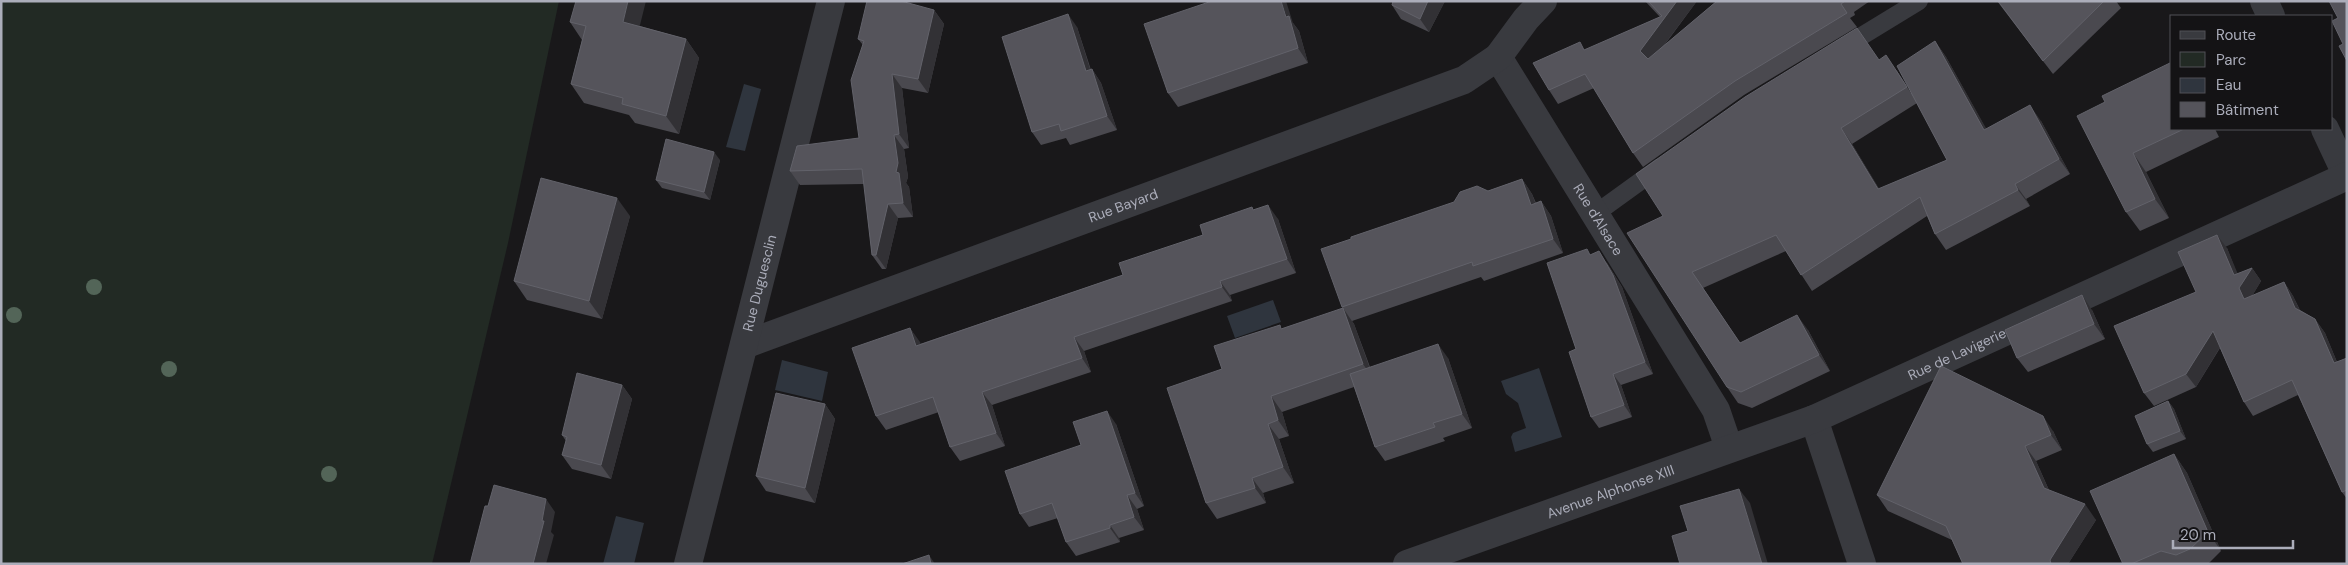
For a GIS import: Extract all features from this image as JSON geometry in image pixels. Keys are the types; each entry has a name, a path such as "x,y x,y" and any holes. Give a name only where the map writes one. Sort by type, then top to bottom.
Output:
{"street":[{"name":"Rue Duguesclin","path":"688,564 830,1"},
{"path":"1498,57 1526,19 1543,1"},
{"path":"2264,1 2271,15"},
{"name":"Rue Bayard","path":"744,346 1464,80 1498,57"},
{"name":"Rue d'Alsace","path":"1498,57 1716,410 1729,448"},
{"path":"2325,130 2347,176"},
{"name":"Rue de Lavigerie","path":"1814,419 2347,176"},
{"path":"1814,419 1862,564"},
{"name":"Avenue Alphonse XIII","path":"1407,564 1814,419"}],"lane":[{"path":"1826,58 1919,1"},
{"path":"1595,214 1672,159"}],"green space":[{"path":"1,1 559,1 508,243 432,564 1,564"}],"water":[{"path":"744,84 761,89 745,151 726,147"},
{"path":"1273,300 1281,322 1235,338 1227,316"},
{"path":"782,360 828,372 822,401 775,390"},
{"path":"1539,368 1562,437 1515,452 1511,437 1513,433 1526,428 1518,403 1506,394 1501,381"},
{"path":"616,516 644,523 634,564 603,564"}],"building":[{"path":"576,1 628,1 623,22 686,39 666,116 622,104 623,98 571,84 586,26 570,22"},
{"path":"867,1 901,1 934,10 918,79 892,74 899,134 894,135 898,163 896,172 899,173 903,203 888,204 876,255 872,255 862,169 790,171 797,146 859,138 851,80 864,41 858,39"},
{"path":"1212,1 1281,1 1286,17 1289,16 1298,48 1168,93 1144,24"},
{"path":"1393,1 1428,1 1420,19 1392,5"},
{"path":"1648,1 1677,1 1640,51 1648,59 1717,1 1845,1 1841,4 1847,13 1735,81 1633,153 1585,74 1549,90 1533,63 1580,42 1584,50 1662,16"},
{"path":"1998,1 2104,1 2043,61"},
{"path":"2329,1 2347,1 2347,61 2339,46 2343,44 2333,23 2333,20 2338,18"},
{"path":"1068,14 1086,71 1092,69 1107,116 1061,131 1059,124 1032,132 1002,37"},
{"path":"1857,28 1879,60 1886,55 1907,87 1841,128 1878,189 1947,160 1897,66 1935,41 1984,130 2030,105 2059,159 2015,184 2018,190 1935,234 1920,197 1801,275 1776,235 1692,272 1740,343 1797,315 1819,355 1741,392 1727,387 1627,233 1663,216 1636,174 1745,97"},
{"path":"2170,63 2170,130 2182,130 2133,153 2155,199 2126,212 2077,116 2105,102 2102,96"},
{"path":"666,139 714,152 704,192 656,180"},
{"path":"541,178 617,198 589,301 514,281"},
{"path":"1522,179 1531,205 1541,201 1553,239 1473,266 1472,262 1342,307 1321,249 1454,202 1460,192 1477,186 1488,191"},
{"path":"1268,205 1287,259 1220,281 1222,287 1074,337 1082,358 982,392 996,433 950,447 933,397 876,416 852,348 910,328 916,346 1123,275 1119,263 1203,235 1200,225 1252,207 1253,210"},
{"path":"2217,235 2234,275 2252,268 2239,288 2244,299 2284,282 2295,308 2315,319 2334,363 2347,358 2347,490 2342,492 2292,380 2244,402 2213,331 2186,374 2144,393 2114,326 2196,292 2178,252"},
{"path":"1587,249 1590,255 1599,251 1613,275 1645,362 1613,374 1624,405 1591,417 1569,352 1576,349 1547,263"},
{"path":"2082,295 2094,324 2017,358 2005,330"},
{"path":"1343,308 1363,364 1271,396 1278,420 1268,424 1283,467 1252,478 1255,488 1206,503 1167,388 1222,369 1214,346 1280,325 1281,329"},
{"path":"1438,344 1462,414 1433,423 1435,427 1375,447 1350,374"},
{"path":"1941,366 2043,416 2051,435 2025,446 2044,488 2085,504 2050,560 2051,564 1963,564 1946,526 1877,495"},
{"path":"577,373 622,385 601,465 562,455 567,437 562,435"},
{"path":"776,393 825,404 805,488 756,476"},
{"path":"2168,401 2180,431 2147,444 2135,416"},
{"path":"1107,411 1135,493 1127,495 1134,517 1110,525 1110,528 1066,542 1052,503 1020,514 1005,471 1081,445 1073,422"},
{"path":"2174,454 2208,532 2190,549 2176,555 2161,551 2131,564 2123,564 2090,491"},
{"path":"494,485 546,499 542,521 544,521 533,564 470,564 485,506 488,506"},
{"path":"1739,489 1762,564 1680,564 1672,536 1688,531 1680,506"},
{"path":"929,555 931,564 902,564"}]}
